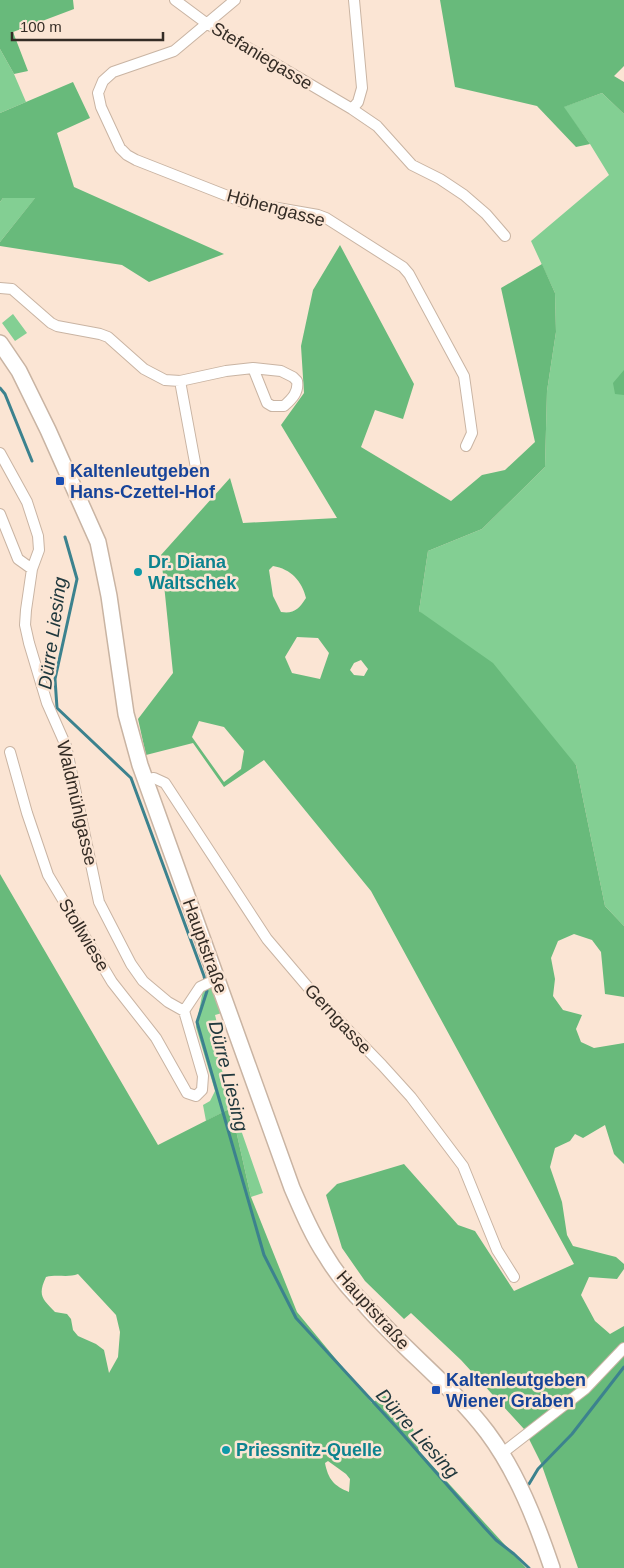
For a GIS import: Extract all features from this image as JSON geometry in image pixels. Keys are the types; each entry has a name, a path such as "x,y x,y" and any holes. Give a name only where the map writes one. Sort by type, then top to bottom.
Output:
{"main road":[{"name":"Hauptstraße","path":"0,343 19,372 48,430 98,542 109,596 126,714 144,780 214,980 292,1188 309,1226 326,1257 365,1306 486,1430 522,1493 552,1568"}],"street":[{"name":"Stefaniegasse","path":"174,0 206,23 352,109 377,126 412,165 440,179 464,195 486,214 505,236"},
{"name":"Höhengasse","path":"235,0 174,51 113,72 103,81 98,94 99,102 120,148 136,160 244,202 326,218 403,267 409,274 464,376 472,433 466,446"},
{"path":"352,109 358,102 362,88 354,0"},
{"path":"0,288 12,289 57,326 100,334 108,338 144,369 166,380 180,381 226,371 253,368 275,369 293,377 297,385 294,397 284,406 272,406 267,403 253,368"},
{"path":"180,381 196,468"},
{"name":"Waldmühlgasse","path":"2,457 27,502 38,536 39,550 32,569 25,625 28,643 46,703 66,746 99,902 131,964 142,981 168,1002 184,1011"},
{"path":"0,514 18,559 32,569"},
{"name":"Stollwiese","path":"10,752 27,813 48,875 112,982 156,1038 187,1093 196,1096 202,1090 203,1076 184,1011"},
{"name":"Gerngasse","path":"144,780 154,778 165,783 267,939 318,999 382,1064 411,1097 463,1166 496,1250 514,1277"},
{"path":"184,1011 200,987 214,980"},
{"path":"501,1454 585,1388 624,1348"}],"green space":[{"path":"0,0 73,0 74,9 13,32 28,71 14,74 0,49"},
{"path":"440,0 624,0 624,66 614,76 624,82 624,114 602,93 564,107 590,144 576,147 537,106 455,87"},
{"path":"0,49 14,74 26,102 0,113"},
{"path":"73,82 90,118 57,133 74,187 224,254 149,282 122,265 0,246 0,242 35,198 3,198 0,202 0,113"},
{"path":"602,93 624,114 624,926 605,906 576,765 419,611 428,551 482,529 545,467 547,391 556,332 555,293 531,241 609,175 590,144 563,107"},
{"path":"36,197 0,242 0,202 3,198"},
{"path":"340,245 414,384 403,419 375,410 361,447 451,501 482,475 505,470 535,442 501,288 542,264 555,293 556,332 547,391 545,467 482,529 428,551 419,611 493,663 576,765 605,906 624,926 624,997 605,994 601,952 592,940 574,934 558,941 551,958 555,979 553,996 563,1010 582,1015 576,1029 581,1042 594,1048 624,1043 624,1164 614,1154 605,1125 583,1138 575,1134 570,1141 555,1148 550,1167 562,1202 567,1235 573,1246 616,1257 624,1264 624,1269 617,1279 589,1277 581,1295 595,1321 610,1334 624,1326 624,1568 578,1568 541,1463 524,1429 461,1360 411,1313 404,1319 365,1281 342,1248 326,1195 337,1184 404,1164 458,1225 475,1231 514,1291 574,1264 371,891 264,760 224,787 193,743 146,755 138,719 173,673 161,555 230,478 243,523 337,518 281,425 304,393 301,346 313,290","holes":["273,566 285,570 299,581 306,598 296,610 281,612 273,596 269,570","297,637 318,638 329,653 320,679 292,673 285,657","361,660 368,669 364,676 354,675 350,670 354,663","199,721 224,727 244,751 241,769 224,782 192,737"]},
{"path":"13,314 27,333 15,341 2,323"},
{"path":"624,370 624,395 615,394 613,383"},
{"path":"0,874 158,1145 231,1108 251,1197 297,1312 372,1403 384,1395 410,1417 419,1451 526,1568 0,1568","holes":["78,1274 116,1315 120,1332 118,1357 109,1373 104,1350 78,1336 73,1330 71,1319 67,1314 55,1312 43,1297 42,1289 46,1277","328,1461 350,1479 349,1492 339,1487 330,1478 325,1463"]},
{"path":"213,986 222,1013 215,1015 217,1023 208,1026 263,1193 251,1197 231,1108 206,1121 203,1105 210,1101 215,1091 196,1027 203,990"}],"waterway":[{"name":"Dürre Liesing","path":"0,388 5,394 32,461"},
{"name":"Dürre Liesing","path":"65,537 77,579 55,679 57,708 131,778 204,976 207,991 197,1022 264,1255 296,1318 496,1540 529,1568"},
{"path":"529,1484 538,1469 572,1434 624,1367"}],"place":[{"name":"Kaltenleutgeben Hans-Czettel-Hof","path":"60,481"},
{"name":"Dr. Diana Waltschek","path":"138,572"},
{"name":"Kaltenleutgeben Wiener Graben","path":"436,1390"},
{"name":"Priessnitz-Quelle","path":"226,1450"}]}
